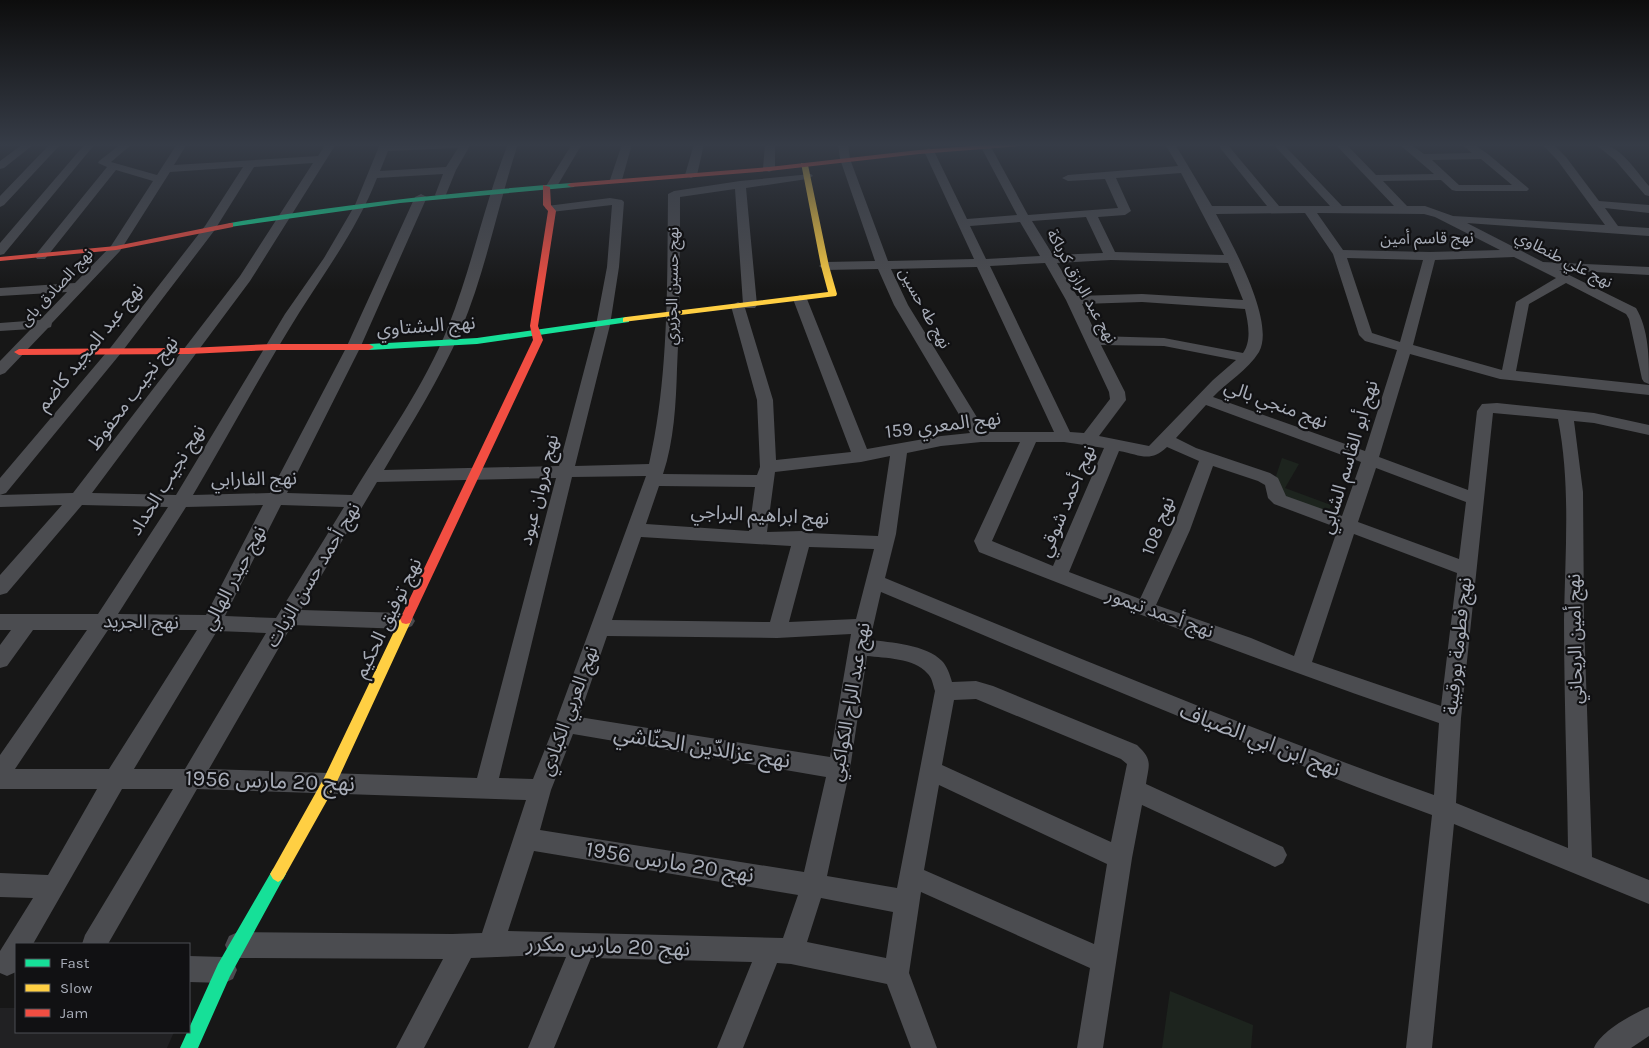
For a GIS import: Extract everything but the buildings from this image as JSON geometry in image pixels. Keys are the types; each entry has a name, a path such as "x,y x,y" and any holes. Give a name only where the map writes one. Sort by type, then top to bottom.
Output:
{"street":[{"path":"0,203 10,193"},
{"path":"0,251 49,193"},
{"path":"41,256 92,193"},
{"name":"نهج الصادق باى","path":"0,370 46,324 116,248 152,193"},
{"name":"نهج عبد المجيد كاضم","path":"0,489 116,350 210,228 232,193"},
{"name":"نهج نجيب محفوظ","path":"0,588 78,498 190,351 245,278 300,193"},
{"name":"نهج نجيب الحداد","path":"0,773 103,622 181,501 272,347 362,204 367,193"},
{"path":"0,259 116,248 210,228 286,215 362,204 464,193"},
{"name":"نهج أحمد حسن الزيات","path":"95,943 431,378 447,344 472,280 496,193"},
{"name":"نهج توفيق الحكيم","path":"189,1048 224,970 329,783 476,475 538,340 534,326 551,208 547,205 548,193"},
{"name":"نهج حسين الجزيري","path":"654,475 665,428 673,315 674,194 681,193"},
{"path":"740,193 744,305 765,400 766,474 757,538"},
{"path":"810,193 825,266 982,263 1111,256 1232,259"},
{"name":"نهج طه حسين","path":"857,193 883,265 901,305 981,437"},
{"path":"949,193 1064,437"},
{"name":"نهج عبد الرازق كرباكة","path":"1013,193 1025,220 1073,300 1113,380 1119,398 1088,439"},
{"path":"963,223 1025,220 1126,211 1117,193"},
{"path":"1199,193 1246,286 1252,305 1256,343 1246,358 1203,399 1166,439 1190,452 1264,477 1272,482 1277,498 1280,500 1466,569"},
{"path":"1262,193 1275,209"},
{"path":"1324,193 1338,208"},
{"path":"1389,193 1404,209"},
{"path":"1588,193 1615,230"},
{"name":"نهج حيدر الهالي","path":"20,943 116,778 211,624 353,348 421,197"},
{"name":"نهج مروان عبود","path":"485,788 603,325 613,267 617,201 551,208"},
{"path":"1597,204 1649,209"},
{"name":"نهج علي طنطاوي","path":"1208,210 1309,210 1338,208 1425,210 1450,219 1627,308 1634,314"},
{"path":"1309,210 1339,254 1366,335 1405,348 1508,375 1649,390"},
{"path":"1091,215 1111,256"},
{"path":"1450,219 1649,232"},
{"name":"نهج قاسم أمين","path":"1339,254 1430,256 1515,252"},
{"name":"نهج أبو القاسم الشابي","path":"1300,667 1370,461 1405,348 1430,256"},
{"path":"1539,265 1590,266 1649,271"},
{"name":"نهج البشتاوي","path":"19,352 190,351 272,347 353,348 447,344 834,294 825,266"},
{"path":"1508,375 1524,302 1566,278"},
{"path":"0,292 81,287"},
{"path":"1073,300 1142,298 1252,305"},
{"path":"800,299 860,456"},
{"path":"1649,315 1634,314 1649,379"},
{"path":"0,326 46,324"},
{"path":"1092,340 1164,342 1246,358"},
{"name":"نهج منجي بالي","path":"1203,399 1281,425 1308,438 1475,499"},
{"name":"نهج فطومة بورقيبة","path":"1418,1048 1444,810 1450,718 1485,411 1487,408 1565,416 1616,422 1649,430"},
{"name":"نهج أمين الريحاني","path":"1565,416 1569,431 1574,480 1574,660 1580,863"},
{"name":"نهج المعري 159","path":"373,476 566,473 654,475 766,474 940,441 981,437 1064,437 1088,439 1152,452 1166,439"},
{"name":"نهج أحمد تيمور","path":"1030,437 983,541 991,550 1244,644 1300,667 1450,718"},
{"name":"نهج أحمد شوقي","path":"1058,575 1114,444"},
{"name":"نهج عبد الراح الكواكبي","path":"730,1048 813,884 839,769 858,647 884,542 899,450"},
{"name":"نهج 108","path":"1145,608 1181,530 1208,458"},
{"name":"نهج العربي الكبادي","path":"491,944 526,839 540,790 566,724 654,475"},
{"name":"نهج الفارابي","path":"0,501 78,498 181,501 275,499 358,501"},
{"name":"نهج ابراهيم البراجي","path":"634,530 757,538 884,542"},
{"path":"777,630 802,538"},
{"name":"نهج ابن ابي الضياف","path":"874,582 1196,715 1580,863 1649,892"},
{"name":"نهج الجريد","path":"0,622 211,624 405,621"},
{"path":"0,660 28,622"},
{"path":"600,628 777,630 863,626"},
{"path":"858,647 912,655 926,661 935,668 945,691 911,876 896,973 924,1048"},
{"path":"945,691 968,690 993,695 1132,754 1139,761 1140,765 1120,858 1090,1048"},
{"name":"نهج عزالدّين الحنّاشي","path":"566,724 839,769"},
{"path":"930,771 1120,858"},
{"name":"نهج 20 مارس 1956","path":"0,779 191,779 540,790"},
{"path":"1134,790 1275,855"},
{"name":"نهج 20 مارس 1956","path":"526,839 813,884 907,902"},
{"path":"911,876 1103,962"},
{"path":"0,885 54,887"},
{"name":"نهج 20 مارس مكرر","path":"238,945 584,945 780,951 896,973"},
{"path":"541,1048 584,945"},
{"path":"409,1048 464,946"},
{"path":"190,969 224,970"},
{"path":"1607,1048 1649,1020"}],"shaded area":[{"path":"1282,458 1299,464 1285,488 1331,505 1328,513 1280,497 1275,479"},
{"path":"1170,991 1253,1025 1251,1048 1162,1048"},
{"path":"0,1008 15,1008 15,1033 174,1033 167,1048 0,1048"}],"traffic: fast":[{"path":"230,225 315,212 477,193"},
{"path":"369,347 477,341 626,320"},
{"path":"189,1048 224,970 278,874"}],"traffic: slow":[{"path":"626,320 833,294 825,266 810,193"},
{"path":"278,874 329,783 406,619"}],"traffic: jam":[{"path":"406,619 538,340 534,326 552,211 547,205 546,193"},
{"path":"0,259 116,248 230,225"},
{"path":"19,352 369,347"}]}
